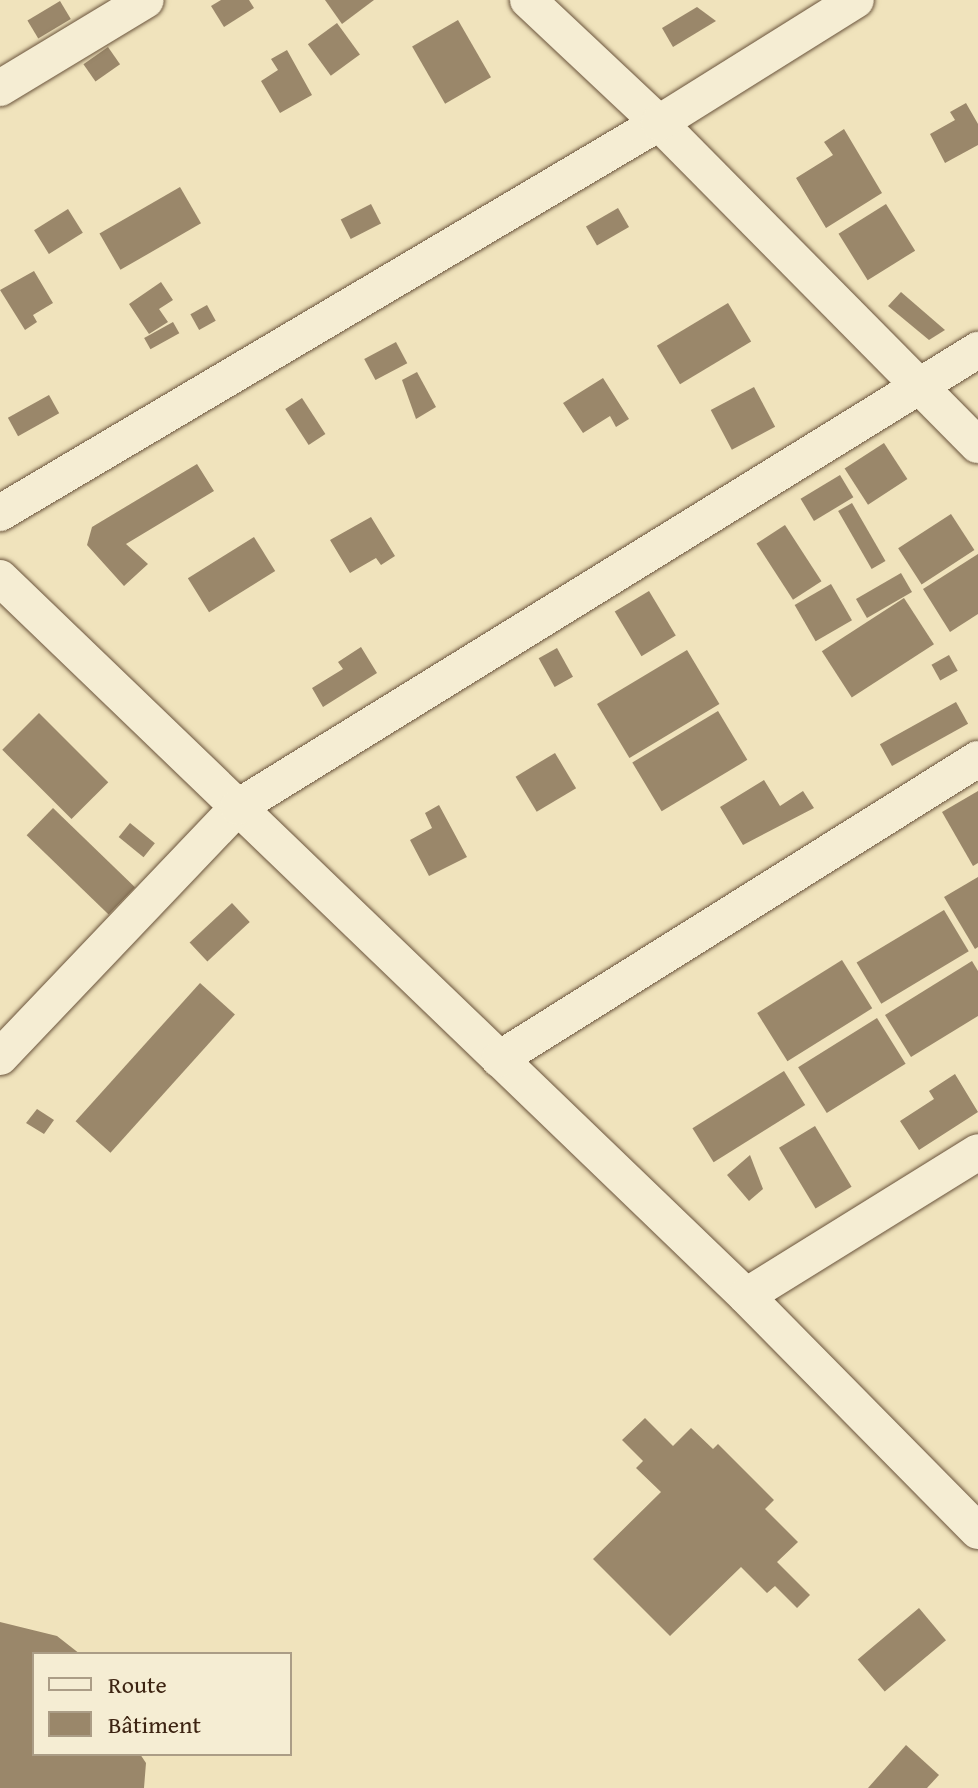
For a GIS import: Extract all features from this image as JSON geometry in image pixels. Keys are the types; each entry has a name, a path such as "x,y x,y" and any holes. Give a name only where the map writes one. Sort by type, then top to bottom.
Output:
{"street":[{"path":"0,88 146,0"},
{"path":"0,513 659,123 856,0"},
{"path":"531,1 659,123 918,388 978,445"},
{"path":"0,1057 238,807 978,350"},
{"path":"0,578 746,1296 978,1531"},
{"path":"499,1059 978,759"},
{"path":"746,1296 978,1152"}],"building":[{"path":"221,0 249,0 254,8 224,27 211,6"},
{"path":"325,0 374,0 342,24"},
{"path":"60,1 71,19 38,39 27,21"},
{"path":"697,7 716,21 673,47 662,28"},
{"path":"458,20 491,77 445,104 412,46"},
{"path":"337,23 360,55 331,76 308,44"},
{"path":"108,47 120,64 95,81 83,64"},
{"path":"287,50 312,95 280,113 261,81 278,70 271,59"},
{"path":"966,103 978,124 978,145 945,163 930,134 955,120 950,112"},
{"path":"844,129 882,193 826,228 796,178 833,155 824,142"},
{"path":"180,187 201,223 120,270 99,234"},
{"path":"371,204 381,224 351,239 341,219"},
{"path":"886,204 915,251 868,280 839,234"},
{"path":"618,208 629,227 597,246 586,226"},
{"path":"68,209 83,233 49,254 34,230"},
{"path":"34,271 53,303 33,315 37,322 25,330 0,290"},
{"path":"161,282 173,300 159,309 168,322 149,334 129,304"},
{"path":"901,292 945,330 929,340 888,306"},
{"path":"728,303 751,342 680,384 657,346"},
{"path":"207,305 216,321 199,330 190,314"},
{"path":"173,322 179,333 150,349 144,338"},
{"path":"396,342 407,363 375,380 364,359"},
{"path":"417,372 436,407 416,419 402,380"},
{"path":"603,378 629,419 616,427 610,416 583,433 563,403"},
{"path":"754,387 775,427 732,450 711,410"},
{"path":"49,395 59,413 18,436 8,418"},
{"path":"302,398 325,434 309,445 285,409"},
{"path":"884,443 907,479 868,505 845,469"},
{"path":"197,464 214,491 126,544 148,564 124,586 87,545 92,527"},
{"path":"840,475 853,497 814,521 801,499"},
{"path":"852,503 886,561 872,569 838,511"},
{"path":"951,514 974,550 922,584 898,548"},
{"path":"371,517 395,556 381,565 376,558 350,573 330,540"},
{"path":"785,525 821,581 793,600 756,544"},
{"path":"254,537 275,571 209,612 188,578"},
{"path":"978,554 978,614 950,632 923,589"},
{"path":"901,573 912,592 867,618 856,599"},
{"path":"831,584 852,620 816,641 795,605"},
{"path":"649,591 676,636 641,656 615,612"},
{"path":"904,598 934,644 852,698 822,651"},
{"path":"361,647 377,673 323,707 312,688 343,669 338,662"},
{"path":"557,648 573,677 555,687 539,658"},
{"path":"687,650 719,704 629,758 597,704"},
{"path":"949,655 958,671 940,680 932,665"},
{"path":"956,702 968,724 892,766 880,744"},
{"path":"718,711 747,760 662,811 632,763"},
{"path":"39,713 108,782 72,819 2,750"},
{"path":"555,753 576,788 537,812 516,777"},
{"path":"764,780 780,806 803,791 814,808 743,845 720,807"},
{"path":"978,791 978,863 973,866 942,812"},
{"path":"439,805 467,857 429,876 410,840 432,828 425,813"},
{"path":"53,808 135,887 109,915 27,835"},
{"path":"130,823 155,843 144,857 119,837"},
{"path":"978,877 978,947 975,949 944,897"},
{"path":"232,903 250,922 207,962 190,943"},
{"path":"944,910 969,951 881,1004 857,963"},
{"path":"842,960 872,1008 787,1061 757,1013"},
{"path":"972,961 978,971 978,1016 911,1057 885,1015"},
{"path":"200,983 235,1014 110,1153 76,1121"},
{"path":"877,1018 906,1064 827,1113 798,1067"},
{"path":"784,1071 805,1105 714,1162 692,1128"},
{"path":"955,1074 978,1112 919,1150 900,1121 934,1099 929,1091"},
{"path":"37,1109 54,1120 44,1134 26,1123"},
{"path":"815,1126 852,1187 816,1208 779,1148"},
{"path":"750,1155 763,1189 749,1201 727,1175"},
{"path":"645,1418 673,1446 691,1428 713,1449 718,1444 774,1500 765,1509 798,1542 777,1562 810,1595 797,1608 775,1586 767,1593 741,1567 670,1636 593,1559 661,1492 636,1468 643,1461 622,1440"},
{"path":"919,1608 946,1640 885,1692 858,1659"},
{"path":"0,1622 57,1636 77,1652 32,1652 32,1756 141,1756 146,1763 144,1788 0,1788"},
{"path":"906,1745 939,1775 927,1788 868,1788"}]}
